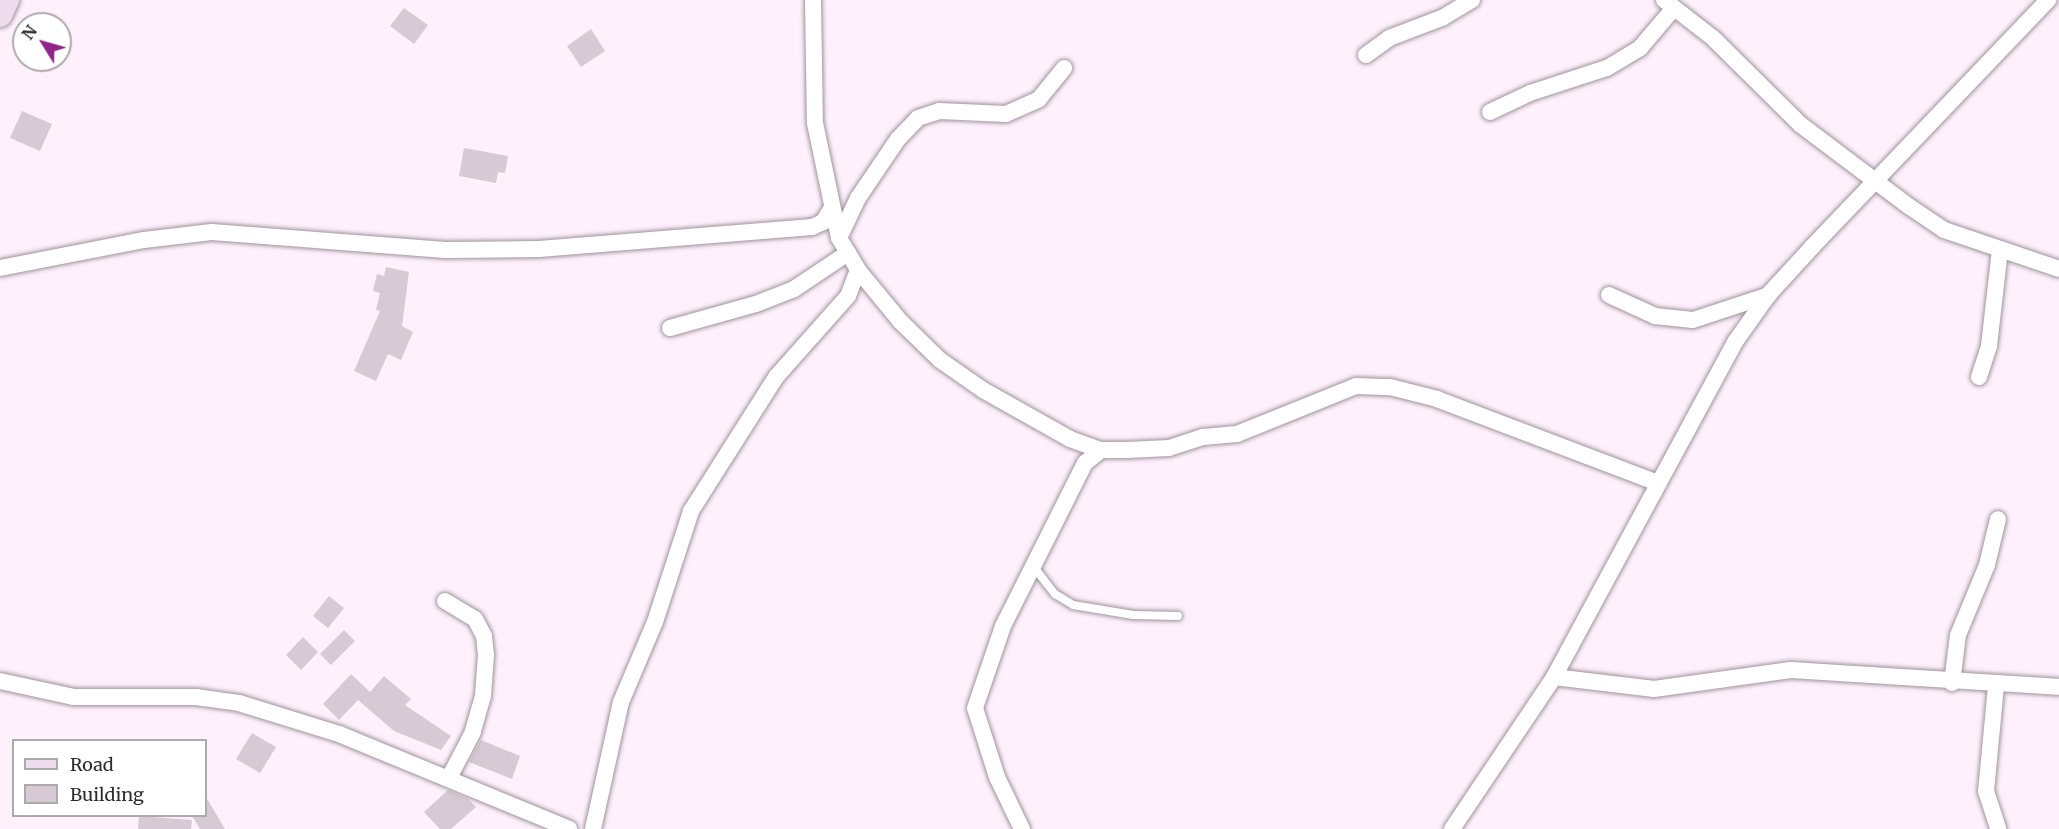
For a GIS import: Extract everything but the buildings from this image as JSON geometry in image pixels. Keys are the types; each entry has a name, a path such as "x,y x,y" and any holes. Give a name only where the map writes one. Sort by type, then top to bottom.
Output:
{"main road":[{"path":"0,15 7,0"}],"street":[{"path":"813,0 814,123 831,209 843,245 858,270 900,321 940,360 1070,439 1101,450 1169,448 1203,437 1237,434 1356,386 1390,387 1437,399 1656,482"},
{"path":"1366,55 1389,38 1442,18 1472,0"},
{"path":"1452,829 1554,676 1656,482 1735,342 1769,294 2040,3"},
{"path":"1490,112 1530,93 1607,68 1640,48 1669,4 1713,38 1801,125 1944,230 2059,269"},
{"path":"670,328 756,304 794,289 843,245 858,198 898,139 918,118 939,111 1006,114 1039,99 1064,68"},
{"path":"0,268 144,240 212,232 445,250 538,249 812,227 823,222 831,209"},
{"path":"1979,377 1989,346 2000,250"},
{"path":"593,829 621,702 655,622 692,511 776,377 848,296 858,270"},
{"path":"1609,295 1655,316 1693,320 1769,294"},
{"path":"1022,829 993,767 975,708 1002,627 1085,463 1101,450"},
{"path":"1952,683 1958,635 1987,565 1998,519"},
{"path":"445,601 475,619 484,636 486,655 483,696 473,732 449,778"},
{"path":"1554,676 1654,689 1791,670 1996,686 2059,687"},
{"path":"0,681 74,697 196,697 239,703 339,734 569,829"},
{"path":"1996,686 1986,791 1998,829"}],"lane":[{"path":"1033,566 1055,594 1073,604 1133,615 1178,616"}]}
